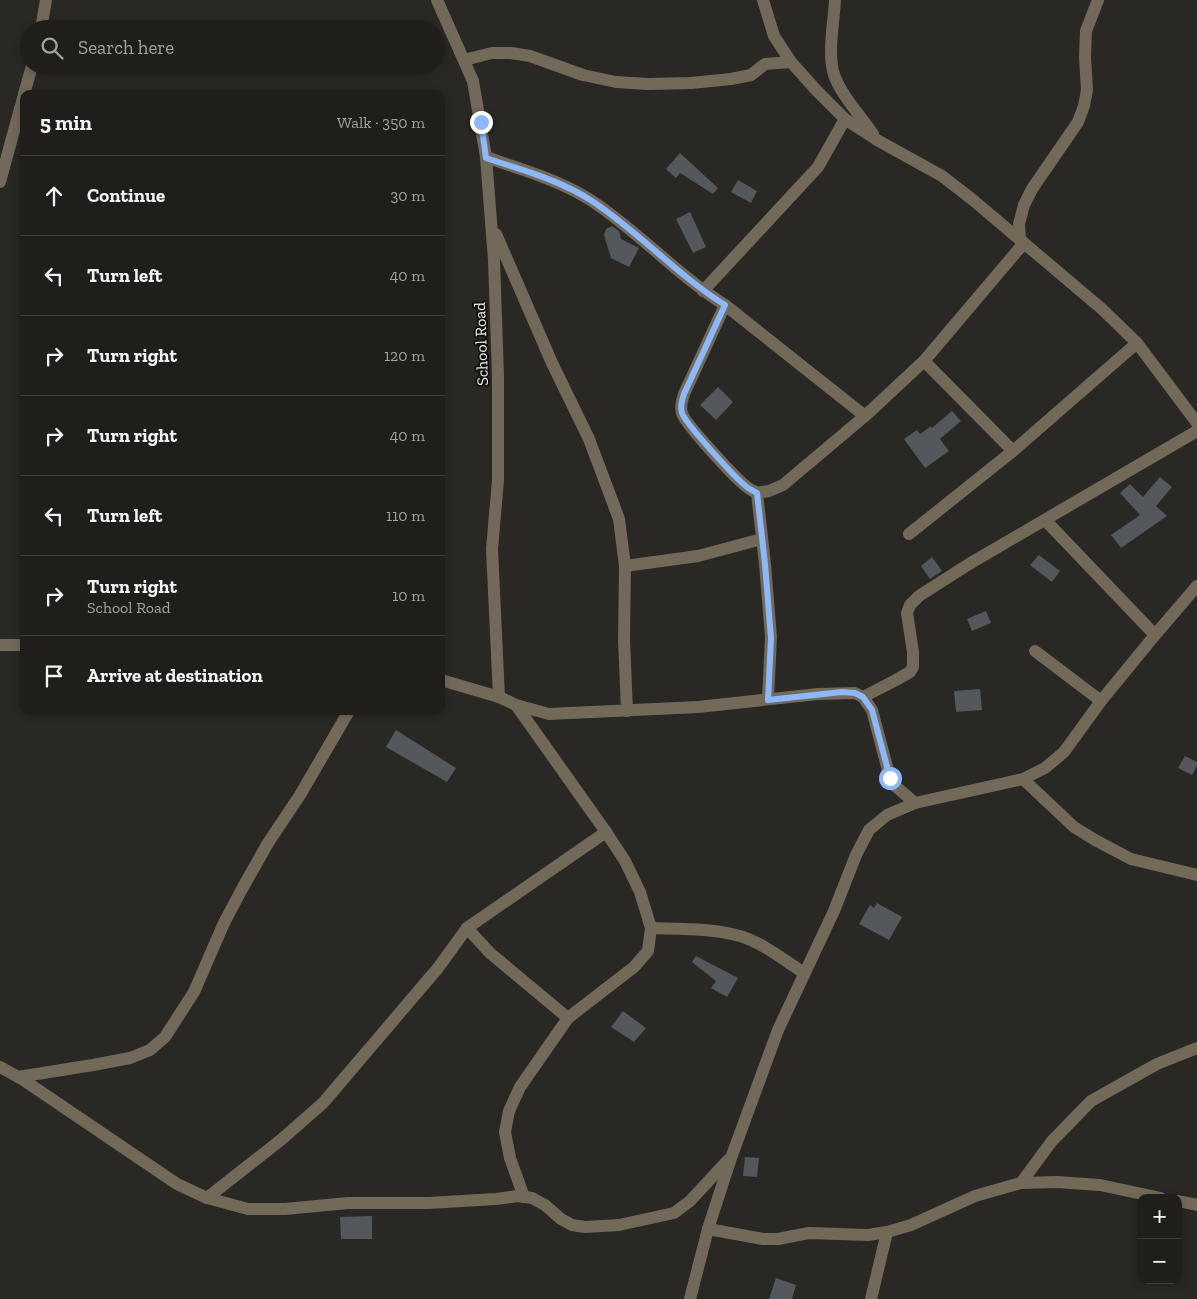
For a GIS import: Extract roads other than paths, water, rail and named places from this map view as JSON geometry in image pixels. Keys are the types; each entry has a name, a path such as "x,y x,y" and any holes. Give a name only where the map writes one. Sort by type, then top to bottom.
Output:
{"street":[{"path":"43,20 46,0"},
{"name":"School Road","path":"436,0 473,82 486,158 494,260 498,377 498,480 492,550 499,696"},
{"path":"763,0 774,36 792,62 845,120 942,176 1102,309 1137,343 1197,423"},
{"path":"835,0 833,71 839,86 877,140"},
{"path":"725,305 684,394 681,402 681,413 716,456 746,487 757,493 768,491 783,485 865,416 924,361 1022,242 1020,224 1024,205 1032,189 1078,122 1084,106 1087,90 1086,32 1098,0"},
{"path":"464,60 492,53 511,53 530,56 583,75 616,82 648,84 691,83 731,79 752,75 765,64 792,62"},
{"path":"25,90 29,75"},
{"path":"0,182 20,109"},
{"path":"704,291 818,167 845,120"},
{"path":"486,158 556,181 592,200 704,291 725,305 865,416"},
{"path":"491,222 552,363 589,439 619,519 625,566 624,640 627,711"},
{"path":"908,534 1013,451 1137,343"},
{"path":"924,361 1013,451"},
{"path":"863,697 910,672 913,667 907,613 910,605 920,596 969,564 1197,431"},
{"path":"757,493 771,638 768,700"},
{"path":"1046,520 1154,635"},
{"path":"625,566 698,556 762,539"},
{"path":"690,1299 708,1229 730,1158 778,1030 834,911 856,855 869,830 887,815 915,803 1023,779 1045,768 1064,752 1101,701 1154,635 1197,586"},
{"path":"0,645 20,645"},
{"path":"1035,651 1101,701"},
{"path":"445,681 499,696 516,705 549,714 698,707 842,692 855,693 863,697 872,710 890,778 894,785 915,803"},
{"path":"516,705 625,861 640,892 650,928 648,951 634,967 568,1018 520,1086 509,1111 505,1132 510,1158 524,1197"},
{"path":"18,1077 93,1066 130,1058 150,1050 165,1037 194,992 224,923 242,889 347,715"},
{"path":"1023,779 1074,827 1095,840 1131,859 1197,875"},
{"path":"207,1198 282,1139 323,1103 438,968 467,928 606,832"},
{"path":"467,928 490,953 568,1018"},
{"path":"650,928 720,932 741,936 804,973"},
{"path":"1021,1183 1052,1141 1091,1100 1158,1064 1197,1048"},
{"path":"0,1067 18,1077 177,1184 207,1198 248,1209 284,1209 348,1203 428,1203 524,1197 532,1198 545,1205 560,1219 572,1224 585,1227 619,1225 674,1213 690,1201 730,1158"},
{"path":"708,1229 778,1239 809,1233 868,1235 887,1232 911,1224 975,1196 1021,1183 1057,1182 1100,1185 1142,1194"},
{"path":"1182,1202 1197,1205"},
{"path":"871,1299 887,1232"}]}
